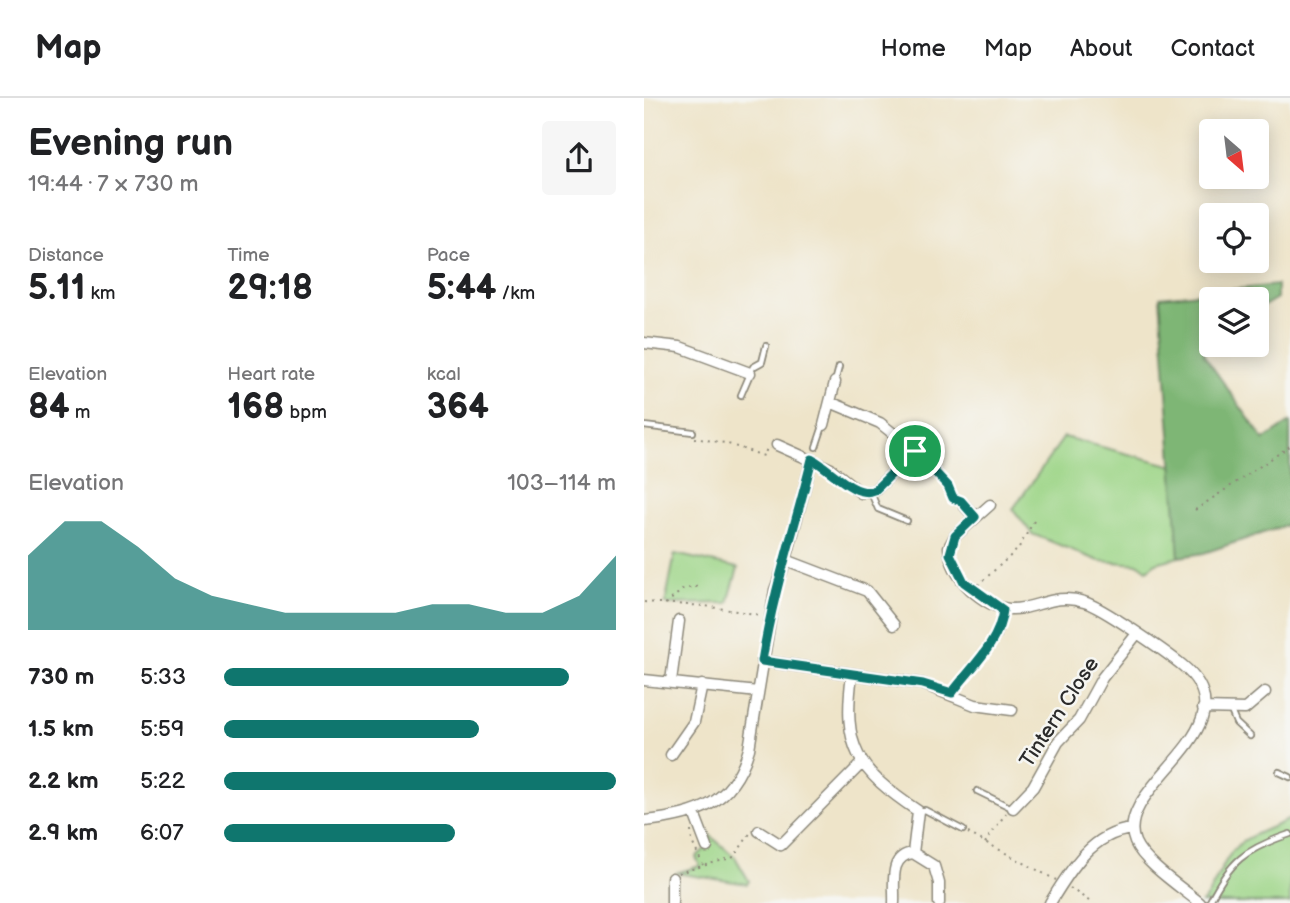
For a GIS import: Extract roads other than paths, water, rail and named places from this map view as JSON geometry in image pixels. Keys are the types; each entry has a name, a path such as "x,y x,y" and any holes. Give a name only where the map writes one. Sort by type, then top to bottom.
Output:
{"street":[{"path":"644,343 680,347 750,373"},
{"path":"824,425 835,382"},
{"path":"830,402 880,423 915,451 932,469"},
{"path":"777,445 831,468 856,491 875,489 915,451"},
{"path":"644,821 694,813 725,793 742,771 750,749 769,616 812,459"},
{"path":"962,503 975,517"},
{"path":"990,505 955,536 949,547 958,573 972,590 1003,610 1079,600 1088,603 1186,669 1197,684 1203,708 1195,736 1136,808 1132,828 1134,839 1143,853 1200,903"},
{"path":"786,560 867,591 894,625"},
{"path":"671,681 679,621"},
{"name":"Tintern Close","path":"1013,808 1033,787 1058,742 1079,720 1102,678 1136,635"},
{"path":"762,661 923,684 952,693 975,705 1012,710"},
{"path":"852,674 848,722 862,763 889,791 918,811 913,853"},
{"path":"644,680 758,692"},
{"path":"671,755 694,722 702,685"},
{"path":"1203,708 1231,710 1251,706 1265,692"},
{"path":"759,831 781,845 862,763"},
{"path":"694,813 707,847"},
{"path":"1050,903 1062,883 1103,836 1132,828"},
{"path":"894,903 895,866 902,855 913,853 919,854 934,866 939,880 939,903"},
{"path":"672,878 672,903"}],"lane":[{"path":"741,395 750,373 762,362 766,346"},
{"path":"835,382 839,366"},
{"path":"816,447 824,425"},
{"path":"644,426 693,435"},
{"path":"932,469 948,486"},
{"path":"875,489 878,509 907,521"},
{"path":"975,663 998,636 1003,610"},
{"path":"1231,710 1236,723 1250,736"},
{"path":"1279,772 1290,777"},
{"path":"977,791 1013,808"},
{"path":"918,811 925,810 963,830"},
{"path":"1209,903 1226,870 1253,849 1290,834"}]}
